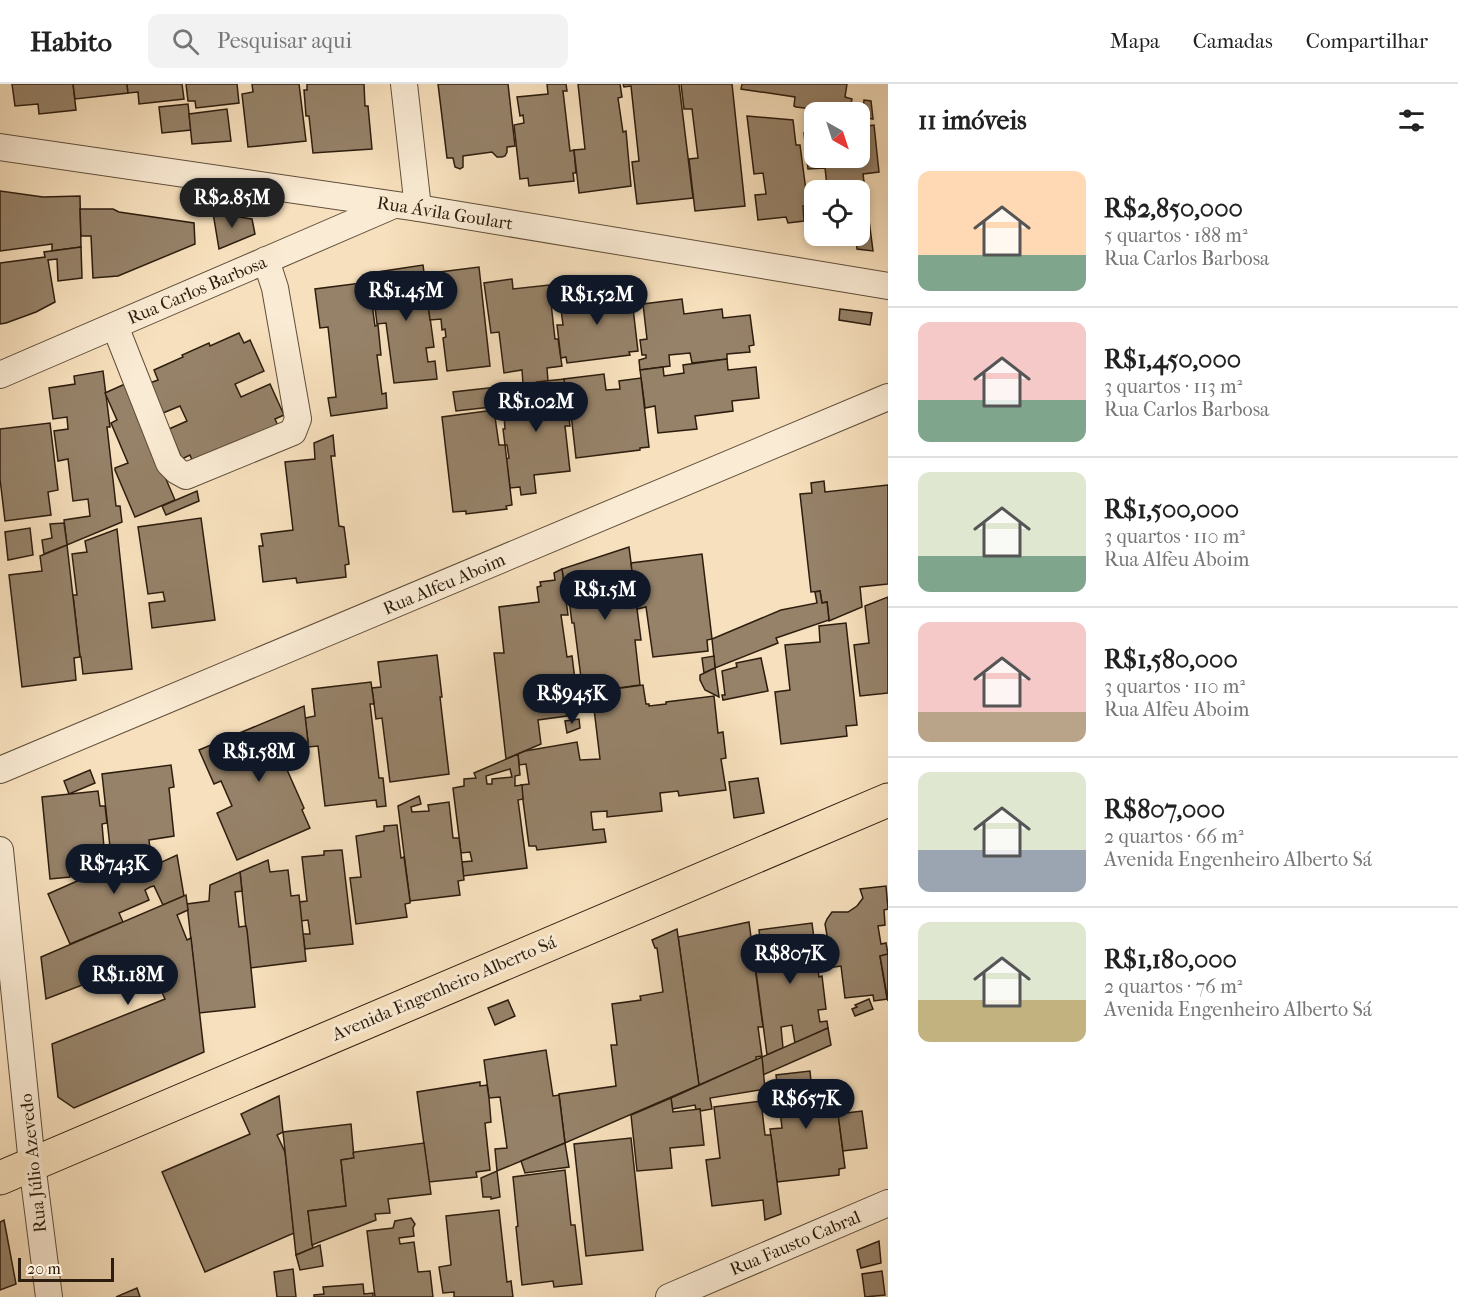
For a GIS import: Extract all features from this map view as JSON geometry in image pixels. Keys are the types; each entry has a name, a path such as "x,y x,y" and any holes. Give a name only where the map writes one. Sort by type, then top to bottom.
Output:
{"main road":[{"name":"Avenida Engenheiro Alberto Sá","path":"0,1178 888,800"}],"street":[{"path":"404,84 406,207"},
{"name":"Rua Ávila Goulart","path":"0,147 406,207 888,286"},
{"name":"Rua Carlos Barbosa","path":"0,375 266,260 406,207"},
{"path":"115,326 169,463 177,471 186,476 293,432 298,420 275,288 266,260"},
{"name":"Rua Alfeu Aboim","path":"0,770 888,398"},
{"name":"Rua Júlio Azevedo","path":"0,850 48,1297"},
{"name":"Rua Fausto Cabral","path":"669,1297 888,1203"}],"building":[{"path":"12,84 73,84 76,110 39,114 38,104 15,106"},
{"path":"73,84 127,84 128,93 75,99"},
{"path":"127,84 182,84 184,99 139,104 138,92 128,93"},
{"path":"186,84 237,84 239,103 196,108 195,101 188,101"},
{"path":"252,84 299,84 306,141 248,147 242,94 253,92"},
{"path":"307,84 364,84 372,149 313,153 309,116 306,116 304,90 307,90"},
{"path":"438,84 508,84 515,146 507,147 505,156 502,157 497,157 492,152 463,156 463,167 460,169 455,167 453,158 447,158"},
{"path":"547,84 566,84 567,91 563,91 570,151 574,150 576,173 573,173 574,181 529,186 528,178 520,179 514,125 524,123 523,115 520,116 517,97 548,94"},
{"path":"578,84 620,84 622,97 618,98 623,132 626,131 631,186 579,193 574,150 585,149"},
{"path":"623,84 679,84 693,198 637,204 632,162 639,161 631,86 624,87"},
{"path":"681,84 732,84 745,206 695,211 689,159 698,158 692,109 684,109"},
{"path":"742,84 847,84 845,97 852,99 851,102 804,102 804,108 794,106 795,97 741,89"},
{"path":"864,100 871,101 873,119 870,118 870,102 864,102"},
{"path":"188,104 191,130 162,133 159,107"},
{"path":"227,109 231,141 192,144 189,114"},
{"path":"747,116 793,120 796,145 800,145 805,180 804,221 788,223 786,217 758,220 755,195 766,194 763,173 754,174"},
{"path":"874,125 879,172 863,174 864,180 826,180 825,168 870,168 870,126"},
{"path":"0,191 43,197 80,196 81,247 52,251 52,244 0,251"},
{"path":"80,209 113,209 119,212 194,223 195,244 118,276 93,278 91,236 81,236"},
{"path":"213,213 252,219 255,234 219,249"},
{"path":"870,228 873,251 857,249 857,246 870,246"},
{"path":"81,247 82,278 58,281 57,259 48,260 55,302 36,312 0,324 0,263 45,257 44,252"},
{"path":"423,265 434,347 426,348 428,362 435,361 437,379 394,383 386,323 377,324 371,273"},
{"path":"479,267 490,366 447,371 443,338 446,337 445,329 442,330 441,319 430,320 424,274"},
{"path":"512,279 513,289 549,285 555,339 558,339 562,366 547,368 548,381 523,384 522,370 504,373 499,332 491,333 484,283"},
{"path":"369,282 375,326 378,325 381,355 377,355 382,394 386,393 387,408 331,416 328,398 336,397 328,327 320,328 315,289"},
{"path":"589,291 590,295 631,291 638,351 629,352 630,355 567,363 566,357 561,358 557,325 563,325 559,294"},
{"path":"682,299 684,314 722,309 723,318 750,315 754,345 749,346 750,352 727,354 727,359 692,363 690,353 669,355 670,366 640,370 639,360 646,358 646,355 642,355 640,340 647,339 643,304"},
{"path":"840,309 872,313 870,325 839,320"},
{"path":"239,333 244,343 250,340 264,371 235,384 241,397 270,384 284,415 275,419 279,428 194,465 190,455 182,459 169,429 187,421 180,406 163,413 150,383 158,380 154,370 209,343 210,346"},
{"path":"727,359 728,370 756,367 759,398 732,401 733,411 695,416 697,429 658,433 655,406 645,408 640,370 663,367 664,376 684,373 683,365"},
{"path":"103,371 116,506 120,506 122,522 67,545 64,520 90,516 88,499 73,501 68,459 58,461 54,431 68,429 67,417 53,419 49,388 75,384 74,376"},
{"path":"604,374 606,390 620,389 619,381 641,378 649,447 576,458 570,405 567,406 564,379"},
{"path":"564,379 570,426 565,426 570,471 534,475 536,493 521,495 520,487 510,488 506,459 509,458 503,429 505,429 504,416 508,416 507,406 500,407 497,387 517,384 519,396 506,398 507,400 538,396 537,382"},
{"path":"125,384 175,500 135,517 115,470 128,463 111,423 117,420 105,393"},
{"path":"497,387 500,406 456,411 453,392"},
{"path":"494,410 499,445 505,445 512,505 506,506 507,509 466,514 466,511 453,512 442,417"},
{"path":"50,423 58,490 48,492 51,515 5,521 0,479 0,429"},
{"path":"333,435 335,456 331,456 339,526 344,527 349,564 345,565 346,577 297,583 296,578 263,582 259,546 263,546 261,534 293,530 285,462 315,459 314,443"},
{"path":"824,481 825,492 888,485 888,584 860,587 862,607 829,621 827,602 822,603 820,591 811,592 800,494 812,493 811,483"},
{"path":"197,491 199,501 166,515 162,506"},
{"path":"201,518 215,620 152,628 149,603 165,601 163,592 148,594 138,527"},
{"path":"64,523 67,545 44,554 42,540 52,538 50,524"},
{"path":"30,528 33,555 8,560 5,532"},
{"path":"117,529 132,669 83,674 73,595 77,595 72,554 87,552 85,541"},
{"path":"67,545 80,657 74,658 76,680 22,687 9,575 42,571 40,556"},
{"path":"629,547 641,640 635,640 640,685 583,693 574,623 572,623 567,584 564,584 562,569"},
{"path":"702,554 712,639 707,640 708,651 653,657 646,607 637,609 631,563"},
{"path":"562,569 568,615 561,615 567,657 572,656 579,712 574,715 538,720 541,744 506,759 494,653 504,653 499,607 539,602 537,587 541,586 540,582 555,580 554,573"},
{"path":"820,591 822,603 827,602 829,620 776,638 778,643 715,668 712,639 781,610 817,603 815,592"},
{"path":"888,597 888,693 860,696 854,645 869,643 865,606"},
{"path":"846,623 857,725 846,726 847,736 781,744 775,692 790,690 785,645 820,642 819,626"},
{"path":"437,655 449,774 390,782 382,718 376,719 372,688 381,687 378,662"},
{"path":"714,656 715,668 704,673 702,658"},
{"path":"761,658 768,691 723,700 722,695 725,695 722,671 737,667 736,663"},
{"path":"715,668 719,697 705,690 700,680 700,675"},
{"path":"371,682 374,704 370,704 379,778 383,778 386,806 377,807 376,800 325,806 318,746 308,747 305,718 315,716 312,689"},
{"path":"643,685 646,704 649,706 714,696 718,733 723,732 726,758 721,759 726,790 679,796 678,791 660,793 662,811 607,817 607,811 591,812 593,830 604,829 606,842 537,850 536,846 529,846 521,785 529,784 526,764 519,765 518,754 577,742 580,760 600,759 592,692"},
{"path":"304,706 308,742 280,754 304,808 302,810 310,828 237,860 217,813 232,806 221,781 214,784 199,750"},
{"path":"579,719 580,728 567,733 565,721"},
{"path":"518,754 520,775 515,776 515,786 522,785 523,799 518,800 527,868 463,876 462,862 472,861 470,852 461,853 453,788 464,786 464,779 476,778 474,773","holes":["510,769 512,777 492,779 492,784 487,784 486,776"]},
{"path":"171,765 174,787 169,788 174,836 149,840 150,849 112,865 102,774"},
{"path":"90,770 95,783 69,794 64,781"},
{"path":"758,778 764,813 734,818 729,782"},
{"path":"98,791 100,806 105,806 107,823 102,824 105,859 68,865 70,877 50,879 42,797"},
{"path":"419,796 421,804 411,807 412,812 429,811 428,805 449,802 453,838 459,838 461,853 464,880 458,881 460,895 410,901 398,806"},
{"path":"397,825 410,901 405,904 407,917 356,924 350,878 361,877 356,836 384,831 384,826"},
{"path":"342,850 353,944 305,949 303,934 310,934 308,920 301,921 299,902 307,901 302,857 324,855 324,851"},
{"path":"143,852 149,868 177,855 184,896 163,905 154,886 150,887 145,890 149,900 119,913 123,922 70,944 48,894"},
{"path":"268,860 270,872 288,870 291,896 299,895 306,961 250,968 240,872"},
{"path":"240,872 242,891 235,892 239,927 246,926 247,930 255,1007 199,1013 187,904 209,901 210,885"},
{"path":"886,886 888,909 884,910 885,925 878,926 881,944 886,943 888,954 880,956 887,999 874,1001 873,995 845,998 841,966 821,969 818,943 828,941 825,924 832,912 848,912 857,906 863,898 860,889"},
{"path":"186,895 188,910 177,915 187,940 191,938 204,1052 74,1108 58,1097 52,1044 165,999 147,960 46,999 41,957"},
{"path":"749,922 763,1027 758,1027 762,1056 699,1085 678,937"},
{"path":"812,923 826,1009 818,1010 820,1022 827,1021 828,1028 795,1043 792,1025 781,1027 783,1048 767,1055 756,971 764,970 759,930"},
{"path":"677,929 699,1085 565,1143 559,1094 616,1086 611,1045 617,1045 612,1004 641,1000 640,996 663,992 657,948 652,940"},
{"path":"888,954 888,1001 880,956"},
{"path":"869,999 873,1009 855,1016 852,1009 857,1007 855,1005"},
{"path":"508,1000 515,1016 495,1025 488,1008"},
{"path":"828,1028 831,1045 763,1075 762,1057"},
{"path":"546,1050 553,1096 559,1095 565,1143 497,1171 495,1149 507,1148 500,1097 489,1098 484,1060"},
{"path":"762,1057 765,1089 710,1098 712,1109 700,1111 700,1109 696,1110 695,1105 672,1109 671,1098"},
{"path":"810,1071 811,1082 828,1080 831,1106 837,1105 845,1168 839,1169 839,1175 777,1182 770,1129 782,1128 776,1075"},
{"path":"480,1082 480,1086 487,1085 489,1098 491,1122 485,1123 490,1170 476,1172 477,1177 429,1182 417,1092"},
{"path":"279,1096 283,1132 277,1135 285,1152 294,1233 205,1272 162,1172 250,1134 241,1114"},
{"path":"671,1098 673,1112 700,1109 704,1145 670,1148 672,1168 637,1171 631,1115"},
{"path":"761,1101 765,1135 771,1135 781,1214 765,1220 763,1200 712,1206 706,1160 720,1158 714,1107"},
{"path":"862,1111 867,1148 843,1151 838,1114"},
{"path":"351,1124 354,1158 341,1160 346,1206 308,1211 313,1248 296,1255 283,1132"},
{"path":"631,1138 643,1250 586,1256 574,1144"},
{"path":"424,1143 431,1194 388,1199 390,1213 375,1214 376,1220 312,1245 308,1211 346,1206 341,1160 354,1158 353,1153 355,1152"},
{"path":"565,1143 569,1167 525,1173 521,1161"},
{"path":"565,1170 571,1225 575,1225 582,1284 554,1287 553,1281 522,1285 513,1177"},
{"path":"497,1171 500,1197 491,1199 491,1197 483,1197 481,1178"},
{"path":"499,1210 507,1282 511,1281 513,1297 454,1297 454,1292 443,1293 439,1267 451,1265 446,1216"},
{"path":"411,1218 415,1224 414,1236 399,1238 400,1244 414,1242 418,1272 430,1271 433,1297 375,1297 367,1231 393,1228 395,1221"},
{"path":"4,1220 16,1284 0,1290 0,1222"},
{"path":"879,1241 881,1263 861,1268 857,1250"},
{"path":"320,1245 323,1266 300,1270 296,1255"},
{"path":"293,1269 296,1297 277,1297 274,1272"},
{"path":"882,1271 885,1295 865,1297 862,1274"},
{"path":"363,1284 364,1294 373,1293 373,1297 314,1297 314,1295 324,1294 323,1287"},
{"path":"137,1288 140,1297 116,1297"}]}
